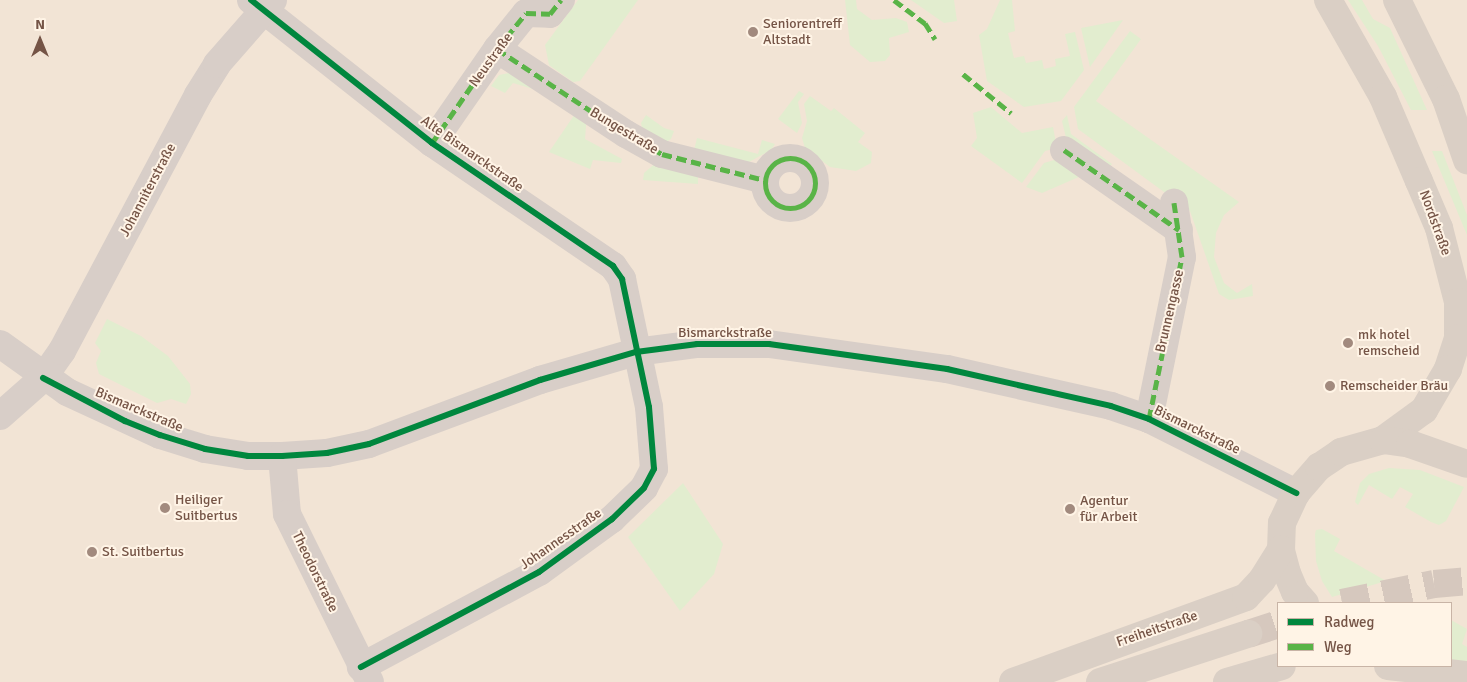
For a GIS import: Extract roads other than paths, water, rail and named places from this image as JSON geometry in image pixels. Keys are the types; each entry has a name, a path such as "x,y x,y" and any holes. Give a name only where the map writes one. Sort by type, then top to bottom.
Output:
{"main road":[{"name":"Nordstraße","path":"1328,0 1383,97 1439,228 1458,302 1458,338 1448,369 1424,410 1383,440"},
{"path":"1398,0 1446,99 1467,160"},
{"path":"1303,602 1295,592 1281,550 1282,523 1296,493 1319,467 1341,452 1383,440 1418,446 1467,464"},
{"name":"Freiheitstraße","path":"1014,682 1239,600 1262,580 1281,550"},
{"path":"1100,682 1248,634"},
{"path":"1227,682 1279,667"},
{"path":"1400,672 1467,675"}],"street":[{"name":"Neustraße","path":"432,143 498,49 526,13 550,14 561,0"},
{"name":"Alte Bismarckstraße","path":"263,4 432,143 613,266 622,279 636,352"},
{"name":"Johanniterstraße","path":"0,416 43,378 62,351 198,95 217,64 263,4"},
{"name":"Bungestraße","path":"498,49 626,134 662,154 764,180"},
{"path":"1064,150 1179,230"},
{"name":"Brunnengasse","path":"1149,419 1182,257 1174,203"},
{"name":"Bismarckstraße","path":"0,344 43,378 125,421 160,435 204,449 248,456 327,453 369,444 540,380 636,352 734,343 837,353 1032,386 1149,419 1296,493"},
{"name":"Johannesstraße","path":"365,674 539,572 612,519 644,488 654,469 654,449 649,406 636,352"},
{"name":"Theodorstraße","path":"282,456 287,514 365,674"}],"tunnel":[{"path":"1347,602 1434,584 1467,581"},
{"path":"1248,634 1277,624"}],"place":[{"name":"Seniorentreff Altstadt","path":"753,32"},
{"name":"mk hotel remscheid","path":"1348,343"},
{"name":"Remscheider Bräu","path":"1330,386"},
{"name":"Heiliger Suitbertus","path":"165,508"},
{"name":"Agentur für Arbeit","path":"1070,509"},
{"name":"St. Suitbertus","path":"92,552"}]}
